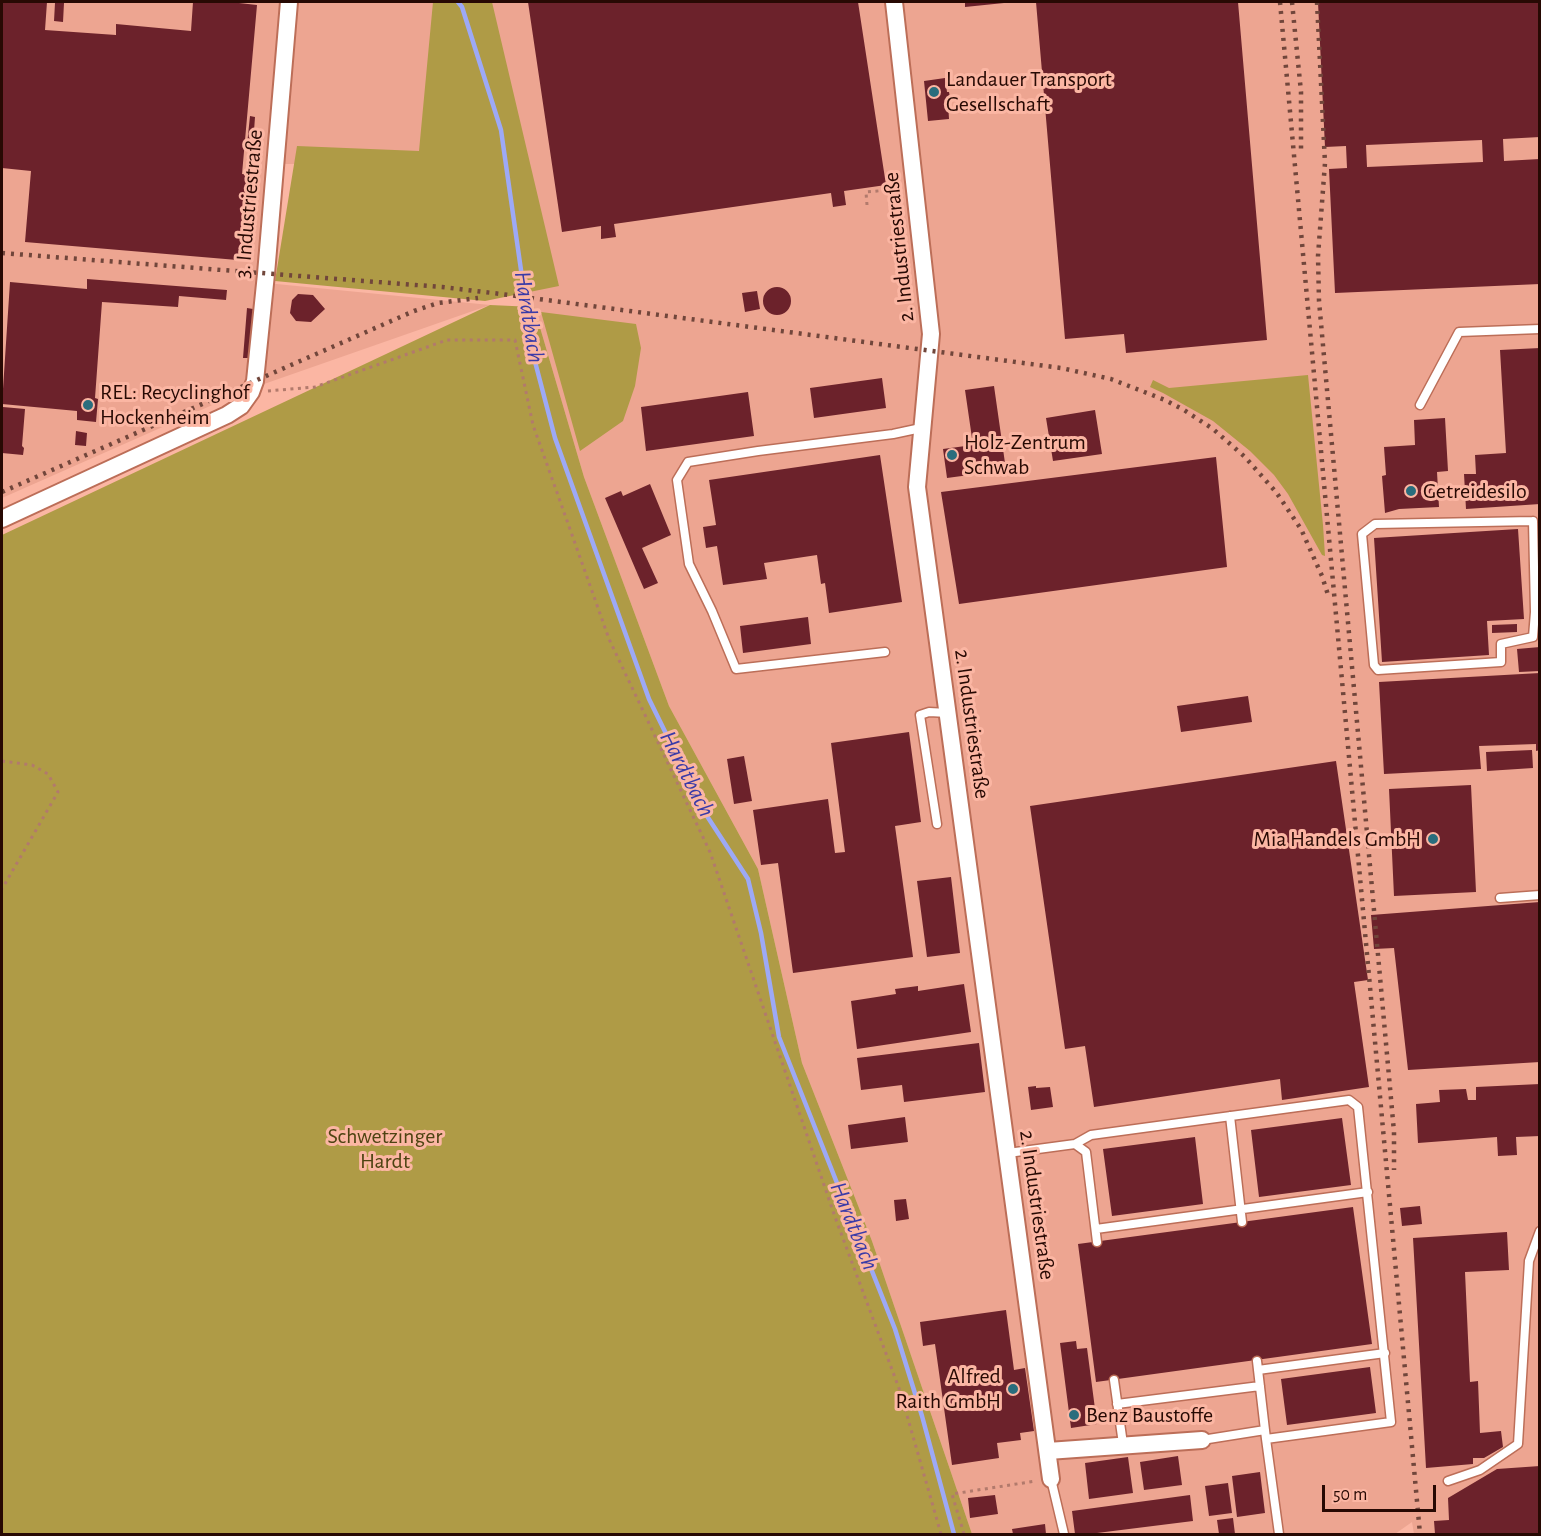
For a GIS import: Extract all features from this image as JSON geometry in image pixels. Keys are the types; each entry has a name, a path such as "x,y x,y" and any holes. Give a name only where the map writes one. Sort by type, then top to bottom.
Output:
{"street":[{"name":"3. Industriestraße","path":"2,519 227,415 241,406 251,392 255,381 265,284 289,2"},
{"name":"2. Industriestraße","path":"894,2 931,334 917,487 1052,1479"},
{"path":"1048,1451 1202,1440"}],"lane":[{"path":"1420,405 1459,332 1539,329"},
{"path":"885,652 736,669 689,564 677,480 688,462 893,434 921,428"},
{"path":"1536,521 1533,637 1501,644 1501,662 1378,670 1374,665 1362,534 1375,524 1536,521"},
{"path":"937,824 920,715 928,712 948,713"},
{"path":"1500,898 1539,895"},
{"path":"1008,1153 1075,1144 1090,1135 1349,1100 1358,1107 1391,1422 1202,1440"},
{"path":"1230,1116 1242,1222"},
{"path":"1075,1144 1086,1152 1097,1242"},
{"path":"1095,1229 1368,1192"},
{"path":"1448,1481 1480,1470 1518,1444 1529,1261 1539,1231"},
{"path":"1279,1534 1258,1365 1385,1353"},
{"path":"1114,1380 1123,1444"},
{"path":"1117,1404 1260,1386"},
{"path":"1052,1479 1064,1534"}],"path":[{"path":"867,205 866,192 916,187"},
{"path":"251,392 315,387 447,340 516,340 537,436 609,639 710,852 835,1217 900,1392 941,1534"},
{"path":"2,761 32,765 48,774 58,792 2,889"},
{"path":"964,1534 952,1494 1052,1479"}],"shaded area":[{"path":"2,2 452,2 424,164 266,164 256,282 490,305 244,391 2,498"},
{"path":"461,2 1539,2 1539,1534 1414,1534 1412,1522 1395,1534 972,1534 872,1241 802,1063 758,869 669,706 584,477 534,307 503,130"}],"green space":[{"path":"433,2 492,2 559,286 485,301 275,281 297,146 419,151"},
{"name":"Schwetzinger Hardt","path":"490,305 534,307 584,477 669,706 758,869 802,1063 872,1241 972,1534 2,1534 2,535"},
{"path":"541,312 636,324 641,348 635,386 623,421 580,451"},
{"path":"1308,375 1325,556 1322,555 1288,494 1274,475 1250,451 1213,421 1150,387 1153,380 1169,388"}],"building":[{"path":"2,2 47,2 45,30 116,35 116,24 191,31 193,2 257,5 242,174 256,175 249,261 25,242 31,171 2,168"},
{"path":"528,2 858,2 886,185 844,191 846,205 833,207 831,193 614,224 616,237 601,239 601,226 562,232"},
{"path":"965,2 1004,2 1004,3 965,7"},
{"path":"1036,2 1238,2 1267,340 1126,353 1124,334 1065,339"},
{"path":"1318,2 1540,2 1540,137 1503,139 1504,161 1540,159 1540,284 1335,293 1329,169 1347,168 1346,146 1325,147","holes":["1482,140 1483,162 1367,167 1366,145"]},
{"path":"55,3 64,3 63,22 54,21"},
{"path":"945,78 951,103 948,103 949,119 928,121 924,81"},
{"path":"250,116 255,117 253,145 247,145"},
{"path":"87,279 227,290 226,300 179,296 178,307 102,302 95,398 98,399 96,422 77,420 77,411 2,404 10,282 87,289"},
{"path":"777,287 787,291 791,301 787,311 777,315 767,311 763,301 767,291"},
{"path":"757,291 760,309 745,312 742,293"},
{"path":"298,294 313,295 325,309 311,322 296,321 290,313 292,300"},
{"path":"247,308 253,309 249,358 243,358"},
{"path":"1540,348 1540,504 1466,509 1464,474 1476,474 1475,455 1506,453 1500,350"},
{"path":"882,378 886,408 814,418 810,388"},
{"path":"994,386 1006,470 947,478 943,449 973,445 965,390"},
{"path":"748,392 754,436 646,451 641,407"},
{"path":"3,407 25,409 23,455 2,453"},
{"path":"1095,410 1102,454 1053,461 1046,418"},
{"path":"1445,418 1448,471 1437,472 1439,507 1399,509 1385,513 1382,476 1386,475 1384,447 1415,445 1414,420"},
{"path":"76,431 87,433 86,446 75,445"},
{"path":"880,455 902,602 829,613 825,583 821,584 817,555 764,563 767,579 723,585 717,546 706,548 703,527 716,525 709,480"},
{"path":"1216,457 1227,567 959,604 941,492"},
{"path":"650,484 671,535 642,548 658,583 644,589 605,498 621,491 623,496"},
{"path":"1518,529 1524,619 1487,621 1489,655 1382,662 1374,538"},
{"path":"808,617 811,644 743,653 740,626"},
{"path":"1517,624 1517,632 1492,633 1492,625"},
{"path":"1540,647 1540,671 1519,672 1517,649"},
{"path":"1540,673 1540,750 1536,751 1536,744 1479,746 1481,769 1384,774 1379,682"},
{"path":"1248,696 1252,722 1181,732 1177,706"},
{"path":"909,732 921,822 895,826 913,957 793,973 778,863 761,865 753,810 828,799 835,853 845,852 831,743"},
{"path":"1532,750 1533,768 1487,771 1486,752"},
{"path":"744,756 752,801 734,804 727,759"},
{"path":"1336,761 1368,980 1354,982 1369,1087 1282,1100 1280,1079 1094,1107 1085,1046 1065,1049 1030,806"},
{"path":"1471,785 1476,892 1394,896 1389,789"},
{"path":"951,877 960,953 927,957 917,881"},
{"path":"1540,902 1540,1062 1408,1070 1394,948 1374,949 1371,915"},
{"path":"964,984 971,1032 857,1049 851,1001 896,994 895,989 918,986 918,991"},
{"path":"979,1043 985,1092 904,1102 902,1085 861,1090 857,1058"},
{"path":"1540,1084 1540,1136 1516,1137 1517,1155 1498,1156 1497,1137 1418,1143 1416,1104 1440,1102 1439,1090 1466,1089 1468,1100 1476,1100 1476,1087"},
{"path":"1036,1086 1036,1088 1050,1087 1053,1107 1031,1110 1028,1087"},
{"path":"905,1117 908,1142 851,1149 848,1125"},
{"path":"1342,1118 1351,1185 1259,1197 1251,1130"},
{"path":"1195,1137 1203,1204 1112,1216 1103,1149"},
{"path":"906,1199 909,1219 896,1221 894,1200"},
{"path":"1420,1206 1422,1224 1402,1226 1400,1208"},
{"path":"1353,1207 1372,1344 1096,1382 1078,1244"},
{"path":"1507,1232 1509,1270 1465,1272 1470,1382 1478,1381 1480,1433 1501,1431 1503,1447 1484,1458 1473,1458 1473,1464 1426,1468 1413,1238"},
{"path":"1006,1310 1014,1370 1025,1368 1034,1431 1020,1433 1021,1440 997,1443 999,1458 952,1465 935,1344 923,1346 920,1322"},
{"path":"1076,1341 1077,1349 1087,1348 1097,1424 1071,1428 1060,1343"},
{"path":"1370,1367 1376,1413 1287,1425 1281,1379"},
{"path":"1178,1456 1182,1485 1144,1490 1140,1462"},
{"path":"1128,1457 1133,1493 1089,1499 1085,1463"},
{"path":"1540,1466 1540,1534 1435,1534 1434,1521 1449,1520 1448,1498 1497,1469"},
{"path":"1260,1472 1265,1513 1237,1517 1232,1476"},
{"path":"1228,1483 1232,1513 1209,1516 1205,1486"},
{"path":"995,1495 998,1514 970,1518 968,1498"},
{"path":"1190,1495 1193,1521 1075,1534 1072,1511"},
{"path":"1233,1518 1235,1534 1219,1534 1217,1520"},
{"path":"1045,1524 1046,1534 1013,1534 1012,1529"}],"waterway":[{"name":"Hardtbach","path":"458,2 462,7 501,130 533,354 555,438 649,699 705,813 748,879 761,933 779,1037 895,1329 922,1416 954,1534"}],"railway":[{"path":"1280,2 1420,1534"},
{"path":"1292,2 1301,92 1301,151"},
{"path":"1317,2 1325,163 1318,256 1319,301 1394,1132 1394,1170"},
{"path":"2,253 442,287 1061,368 1111,379 1184,410 1213,429 1245,457 1276,492 1301,529 1329,598"},
{"path":"2,492 414,311 438,303 478,298"}],"place":[{"name":"Landauer Transport Gesellschaft","path":"934,92"},
{"name":"REL: Recyclinghof Hockenheim","path":"88,405"},
{"name":"Holz-Zentrum Schwab","path":"952,455"},
{"name":"Getreidesilo","path":"1411,491"},
{"name":"Mia Handels GmbH","path":"1433,839"},
{"name":"Alfred Raith GmbH","path":"1013,1389"},
{"name":"Benz Baustoffe","path":"1074,1415"}]}
